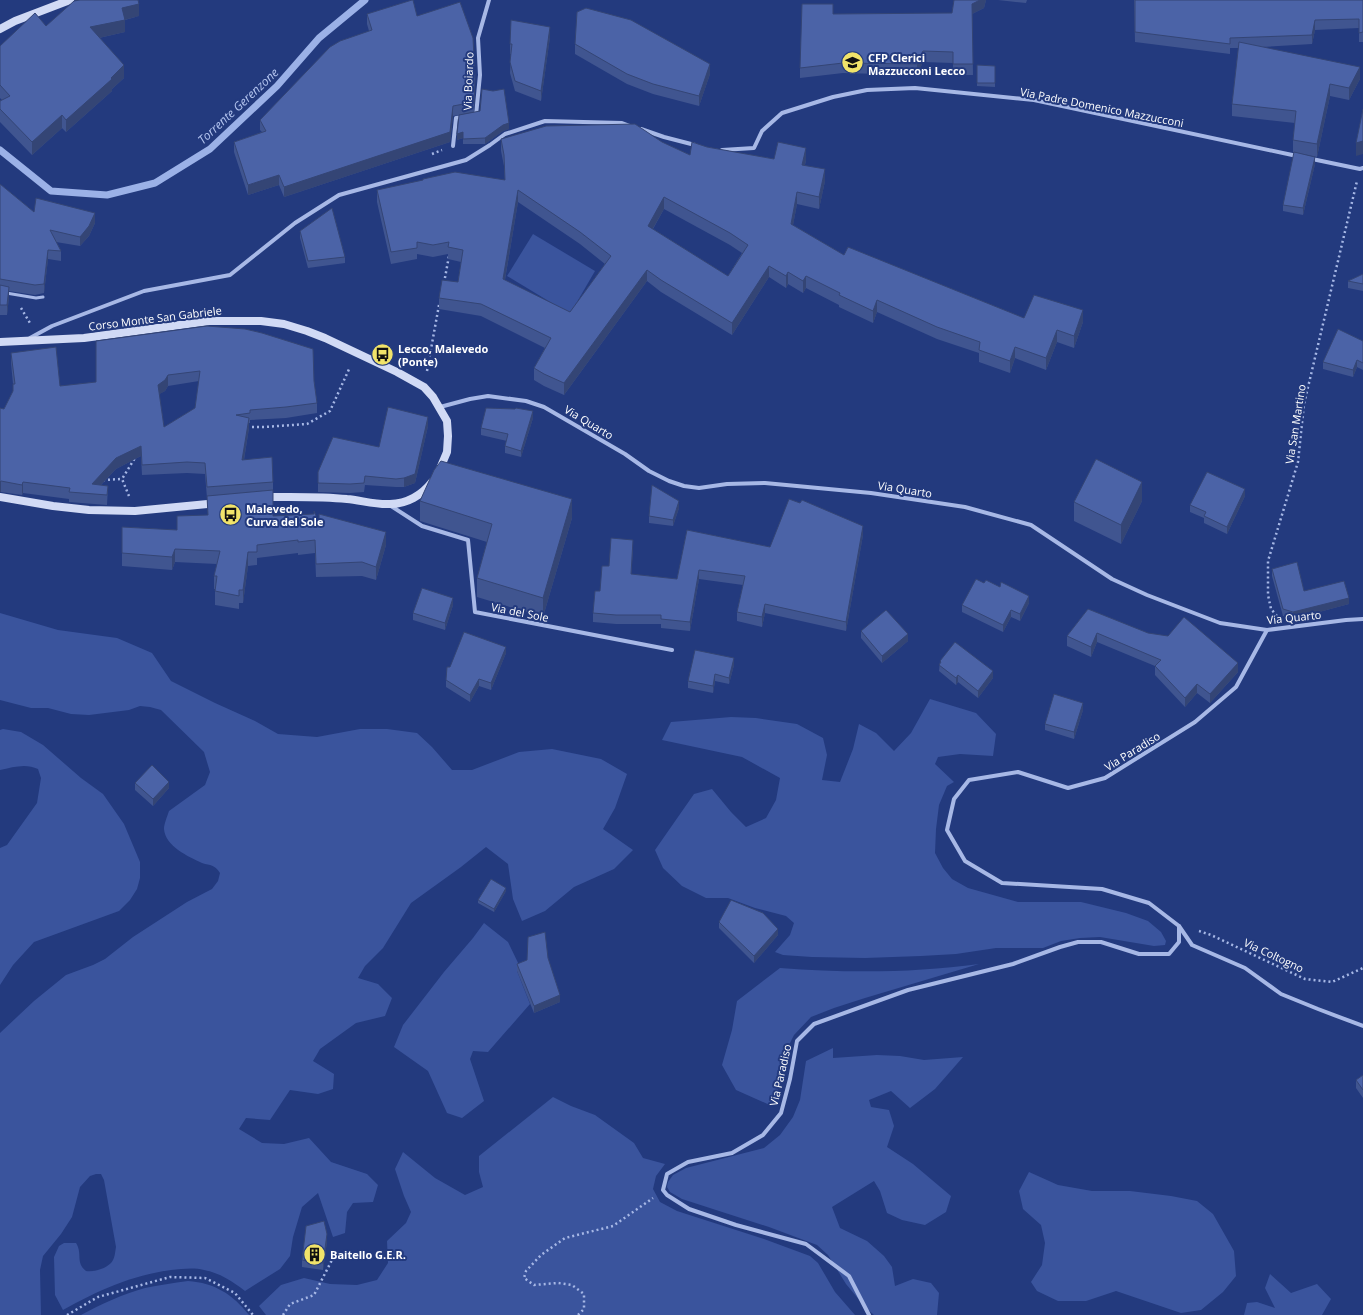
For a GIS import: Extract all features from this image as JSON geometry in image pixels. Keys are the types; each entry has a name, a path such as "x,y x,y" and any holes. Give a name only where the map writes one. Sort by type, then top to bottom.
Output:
{"main road":[{"path":"0,30 20,19 70,0"},
{"name":"Corso Monte San Gabriele","path":"0,342 84,338 210,321 261,321 284,324 307,330 325,338 397,372 424,387 440,407 447,421 447,452 437,476 421,494 406,501 389,504 346,498 326,497 252,498"},
{"path":"0,497 53,506 89,510 135,511 229,502"}],"street":[{"name":"Via Boiardo","path":"453,146 456,118 477,115 480,75 478,38 489,0"},
{"name":"Via Padre Domenico Mazzucconi","path":"719,151 754,148 762,131 782,113 833,97 867,90 915,88 1034,100 1301,157"},
{"path":"24,341 52,326 144,291 230,275 295,223 339,195 421,171 466,160 505,134 545,121 622,123 664,137 698,145"},
{"path":"1309,158 1362,168"},
{"name":"Via Quarto","path":"440,407 488,396 526,402 544,407 649,471 669,481 684,486 699,488 727,484 765,483 871,493 965,507 1024,523 1031,525 1112,579 1147,596 1220,623 1267,630 1363,619"},
{"name":"Via del Sole","path":"389,504 422,526 468,540 475,612 672,650"},
{"name":"Via Paradiso","path":"1267,630 1236,687 1195,722 1105,778 1068,788 1018,772 969,780 954,799 947,830 965,861 1002,883 1102,889 1149,903 1179,926 1192,945 1245,968 1281,994 1363,1026"},
{"name":"Via Paradiso","path":"663,1190 667,1174 688,1162 732,1153 763,1135 781,1113 790,1079 797,1041 814,1024 908,990 1013,964 1078,942 1101,942 1139,954 1169,954 1179,942 1179,926"},
{"path":"663,1190 667,1195 689,1209 736,1225 806,1244 849,1276 869,1315"}],"lane":[{"path":"0,292 36,298 43,297"}],"path":[{"name":"Via San Martino","path":"1289,628 1271,609 1268,595 1268,561 1298,462 1304,404 1362,168"},
{"path":"443,285 449,254"},
{"path":"424,387 440,301"},
{"path":"20,306 30,323 52,326"},
{"path":"244,427 307,424 330,411 357,354"},
{"path":"122,479 134,459 140,454"},
{"path":"96,478 104,480 122,479"},
{"path":"122,479 135,511"},
{"name":"Via Coltogno","path":"1179,926 1211,935 1305,979 1332,982 1363,968"},
{"path":"578,1315 584,1309 584,1294 572,1285 558,1283 534,1285 524,1278 526,1270 541,1255 565,1238 613,1226 635,1212 663,1190"},
{"path":"283,1315 290,1304 314,1295 333,1258"},
{"path":"68,1315 98,1298 170,1277 177,1277 205,1278 235,1293 253,1315"}],"shaded area":[{"path":"533,234 595,271 570,314 507,276"},
{"path":"0,613 58,630 117,638 152,653 171,681 255,721 278,734 317,737 360,729 387,729 417,733 432,747 452,770 472,770 519,752 552,749 601,759 627,774 615,808 603,829 633,850 614,869 574,887 545,911 522,921 513,899 508,864 486,847 411,903 383,948 365,966 358,978 378,984 392,998 385,1016 356,1023 320,1049 313,1061 334,1074 333,1089 318,1094 290,1090 270,1120 246,1118 239,1129 262,1143 284,1144 309,1138 331,1162 367,1174 378,1185 373,1202 353,1203 347,1212 345,1233 333,1237 318,1193 302,1207 293,1237 290,1256 280,1269 245,1291 226,1278 210,1271 192,1268 171,1270 142,1276 115,1285 89,1296 63,1310 55,1295 54,1257 59,1246 64,1243 76,1243 81,1264 86,1271 106,1267 115,1255 116,1247 104,1180 101,1174 96,1174 90,1176 80,1187 72,1217 61,1234 43,1256 40,1270 41,1315 0,1315 0,1033 34,1001 66,975 105,959 133,937 187,902 212,889 218,881 220,873 214,867 191,858 178,850 165,835 164,829 169,811 205,785 210,772 204,752 161,710 150,707 140,706 129,710 89,715 71,714 48,708 31,708 0,700"},
{"path":"930,699 976,713 996,734 993,756 960,754 938,757 935,764 954,782 947,786 939,805 935,853 943,868 952,879 968,888 1018,902 1081,902 1126,913 1148,921 1161,932 1166,941 1165,945 1154,946 1100,937 1061,941 1043,948 996,948 956,954 921,956 865,958 783,955 775,952 790,935 794,923 786,916 755,908 728,898 706,898 682,886 663,868 655,850 694,794 712,789 746,827 766,818 776,800 780,778 742,757 662,740 671,722 731,717 756,718 797,724 823,738 827,755 822,780 840,782 853,749 859,724 876,733 894,751 911,733"},
{"path":"3,729 21,732 43,745 81,778 103,794 124,824 140,862 140,878 137,889 130,900 119,911 34,942 13,965 0,985 0,848 7,845 37,803 41,778 38,769 29,766 19,766 0,770 0,730"},
{"path":"484,923 508,942 521,969 517,971 530,1004 488,1052 473,1051 470,1059 484,1101 462,1118 447,1113 428,1071 394,1047 403,1025"},
{"path":"979,964 865,998 811,1017 794,1035 785,1053 777,1094 772,1106 736,1090 722,1065 732,1030 737,1001 780,968 830,971 905,971"},
{"path":"833,1048 833,1058 877,1055 900,1056 924,1060 963,1057 935,1089 910,1108 891,1091 869,1100 871,1107 889,1110 894,1126 887,1147 913,1164 951,1196 946,1212 925,1225 902,1220 887,1213 880,1191 874,1181 832,1207 840,1228 867,1241 884,1256 892,1267 895,1286 913,1279 931,1283 939,1293 937,1315 874,1315 865,1307 846,1284 828,1255 817,1245 769,1227 682,1199 670,1192 667,1187 668,1182 673,1175 686,1168 764,1148 780,1135 793,1117 800,1100 806,1061"},
{"path":"553,1097 595,1115 634,1143 643,1158 665,1164 656,1176 653,1189 660,1202 677,1211 764,1239 810,1256 818,1263 835,1292 855,1315 266,1315 259,1306 281,1285 304,1278 330,1284 357,1285 377,1280 388,1263 387,1241 406,1223 411,1212 395,1169 403,1152 435,1178 465,1195 483,1187 479,1172 479,1156"},
{"path":"1029,1172 1058,1185 1092,1191 1130,1191 1197,1201 1213,1214 1234,1251 1236,1276 1223,1292 1201,1310 1181,1313 1116,1291 1086,1301 1058,1301 1037,1291 1031,1282 1042,1265 1045,1243 1041,1225 1023,1209 1019,1191"},
{"path":"1270,1274 1291,1293 1317,1284 1331,1299 1322,1315 1244,1315 1247,1303 1257,1302 1275,1308 1265,1288"},
{"path":"188,1281 215,1287 236,1301 249,1315 81,1315 137,1290"}],"building":[{"path":"138,0 139,4 122,8 125,20 90,27 124,65 111,78 112,79 66,120 62,115 32,142 0,109 0,101 10,96 0,85 0,46 35,13 46,26 74,1"},
{"path":"413,0 417,16 460,2 473,38 475,78 474,102 453,106 450,132 284,187 279,175 248,185 234,142 266,131 260,120 330,47 340,41 372,30 367,14"},
{"path":"954,0 980,0 972,4 973,64 953,64 953,52 923,51 917,64 843,63 800,68 802,4 833,4 833,14 952,13"},
{"path":"1135,0 1363,0 1363,32 1359,33 1359,19 1315,20 1312,35 1230,38 1230,44 1135,32"},
{"path":"586,8 631,20 710,64 699,96 653,84 627,74 575,44 577,12"},
{"path":"511,20 550,27 541,91 515,81 510,62 512,44 510,44"},
{"path":"1239,42 1360,67 1349,88 1330,84 1317,144 1293,140 1296,111 1232,104"},
{"path":"977,65 995,66 995,83 977,83"},
{"path":"482,89 493,91 504,89 509,123 503,125 485,138 463,139 463,132 457,134 459,115 480,111"},
{"path":"1363,109 1363,141 1356,143"},
{"path":"635,124 662,142 690,155 692,142 707,147 774,159 778,142 806,148 802,165 825,169 819,197 797,192 791,224 844,255 848,247 1024,318 1034,295 1083,310 1074,336 1057,330 1046,358 1015,347 1010,361 979,350 980,342 937,327 877,300 873,311 839,295 840,293 806,276 803,281 788,272 786,276 769,266 732,323 647,270 564,383 534,368 551,338 481,304 439,298 442,280 458,282 463,250 448,247 449,242 433,245 417,242 417,248 391,252 377,190 455,172 505,180 504,155 501,139 546,126","holes":["518,190 580,232 611,256 570,312 503,279","664,197 730,233 748,245 728,276 648,226"]},
{"path":"1294,152 1315,157 1303,208 1283,205"},
{"path":"0,184 34,212 36,198 95,213 89,226 80,237 50,230 61,251 48,250 44,284 35,285 0,279"},
{"path":"332,208 345,257 308,261 300,231"},
{"path":"1363,274 1363,284 1348,281"},
{"path":"0,285 9,287 7,305 0,305"},
{"path":"207,326 245,329 262,333 313,349 314,381 317,403 250,410 250,413 236,415 249,418 242,460 272,457 273,482 207,487 205,463 187,462 142,465 141,446 116,458 92,484 108,486 107,495 69,492 70,488 23,482 22,485 0,482 0,408 4,409 13,391 13,384 15,384 11,353 56,347 60,386 96,382 96,341","holes":["200,371 195,408 164,427 158,385 165,380 168,375"]},
{"path":"1338,329 1363,341 1363,363 1357,360 1353,370 1323,362"},
{"path":"388,407 428,417 415,474 396,479 365,476 364,483 318,483 318,472 333,437 379,447"},
{"path":"486,408 516,408 533,411 521,451 505,446 508,434 481,428"},
{"path":"1096,459 1142,482 1121,525 1074,502"},
{"path":"441,461 572,499 543,598 477,578 492,524 420,501 434,470"},
{"path":"1207,472 1245,489 1227,527 1204,516 1206,512 1190,505"},
{"path":"652,485 679,501 673,520 649,516"},
{"path":"273,490 273,516 314,514 314,511 319,523 319,514 386,532 376,567 362,562 316,564 315,540 298,542 298,540 257,545 257,552 248,552 243,590 239,590 239,596 215,591 217,576 214,576 220,551 175,549 172,557 122,553 122,527 177,530 177,516 208,515 207,496"},
{"path":"789,499 800,503 802,500 863,526 846,622 765,604 762,617 737,612 745,576 699,570 690,622 661,619 661,615 616,615 593,613 595,591 600,591 602,566 609,566 611,538 633,540 631,574 677,579 687,530 770,547"},
{"path":"1297,562 1304,591 1344,581 1349,598 1293,612 1283,609 1272,569"},
{"path":"976,579 984,583 986,580 1000,587 1001,582 1029,596 1020,614 1011,610 1003,625 962,605"},
{"path":"422,588 453,598 445,623 413,613"},
{"path":"1088,609 1148,633 1168,636 1184,617 1238,663 1210,694 1197,684 1185,698 1155,666 1161,660 1097,633 1091,647 1067,636"},
{"path":"886,610 908,634 882,656 861,631"},
{"path":"464,632 506,647 491,683 479,679 470,695 446,680 447,667 450,667"},
{"path":"955,642 993,671 978,691 958,675 956,678 939,665 941,662 940,661"},
{"path":"695,650 734,658 729,678 715,674 713,686 688,681"},
{"path":"1054,694 1083,703 1074,732 1045,724"},
{"path":"152,765 169,782 153,799 135,783"},
{"path":"491,879 506,888 494,909 478,900"},
{"path":"731,900 763,913 778,929 754,956 719,922"},
{"path":"545,932 548,958 560,995 534,1006 517,964 527,960 528,937"},
{"path":"1363,1075 1363,1090 1356,1080"},
{"name":"Baitello G.E.R.","path":"324,1221 327,1234 323,1263 302,1260 306,1226"}],"waterway":[{"name":"Torrente Gerenzone","path":"0,150 51,191 107,195 155,183 210,149 277,86 319,38 365,0"}],"place":[{"name":"CFP Clerici Mazzucconi Lecco","path":"853,63"},
{"name":"Lecco, Malevedo (Ponte)","path":"382,354"},
{"name":"Malevedo, Curva del Sole","path":"231,514"},
{"name":"Baitello G.E.R.","path":"314,1254"}]}
